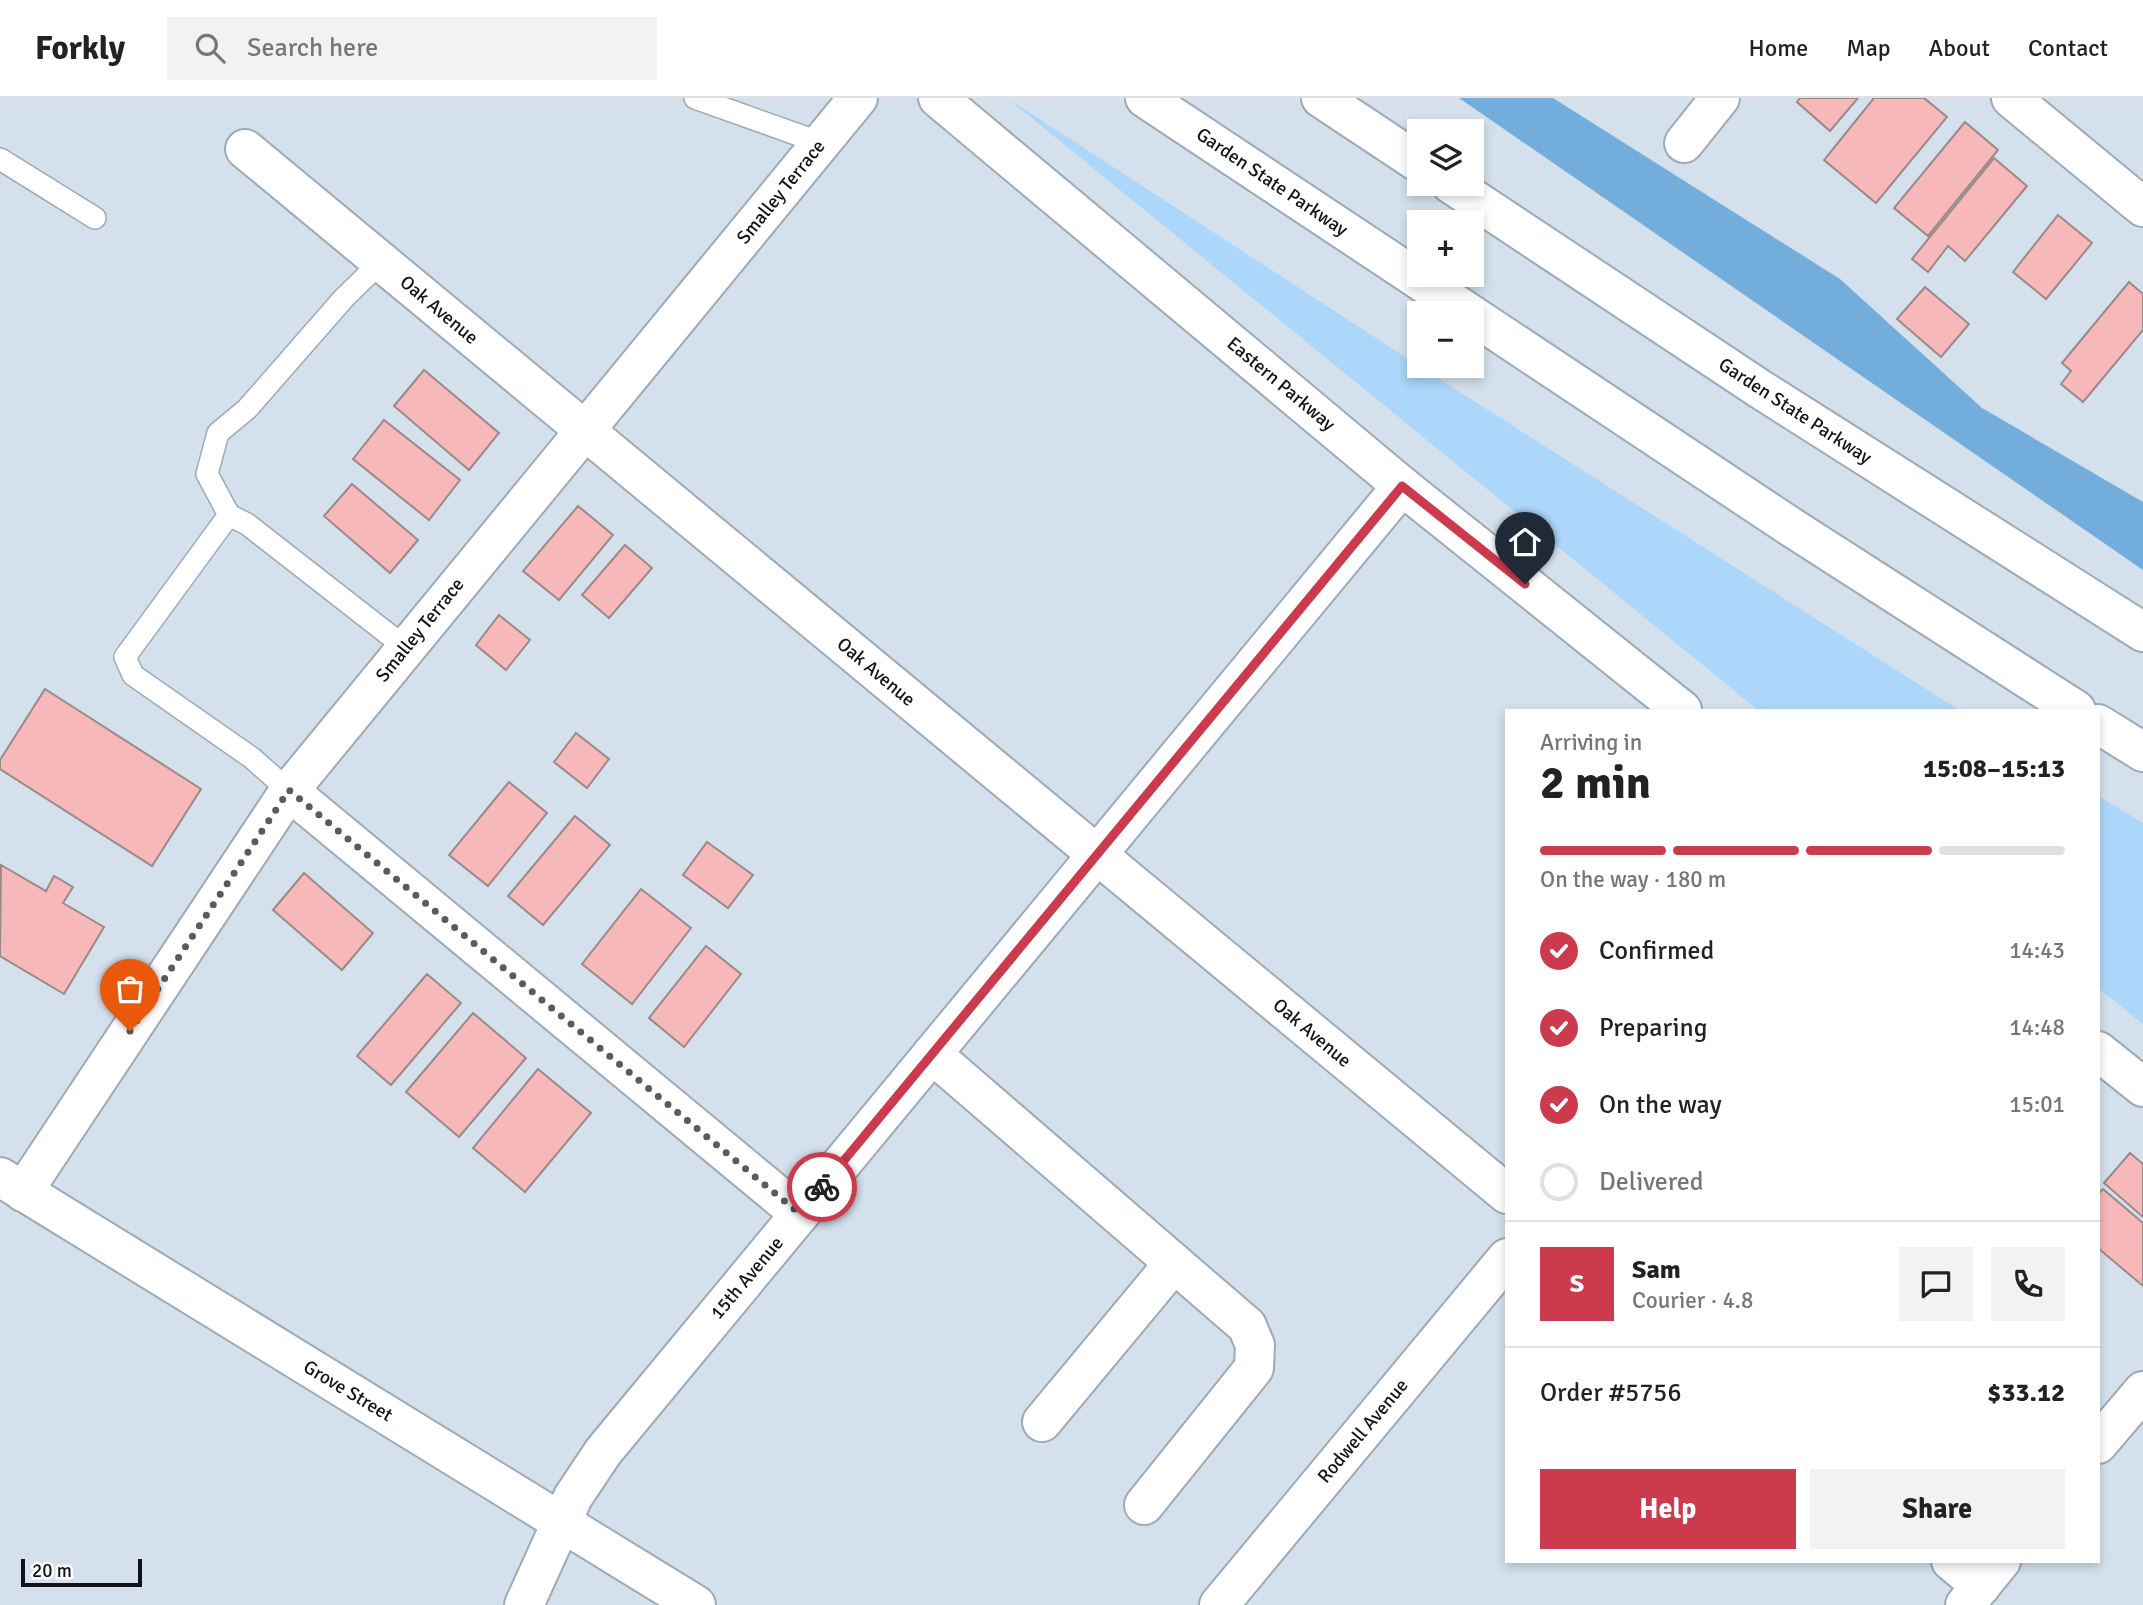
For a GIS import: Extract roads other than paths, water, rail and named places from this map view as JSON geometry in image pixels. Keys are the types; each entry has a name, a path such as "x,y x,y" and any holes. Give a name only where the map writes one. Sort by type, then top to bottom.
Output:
{"main road":[{"name":"Smalley Terrace","path":"11,1184 289,790 858,98"},
{"name":"Eastern Parkway","path":"938,98 1402,486 1681,709"},
{"name":"Garden State Parkway","path":"1145,98 1451,301"},
{"path":"1321,98 1407,155"},
{"path":"1355,98 1407,139"},
{"path":"1684,143 1720,98"},
{"path":"2011,98 2143,206"},
{"name":"Oak Avenue","path":"245,149 1505,1192"},
{"name":"Garden State Parkway","path":"1469,196 1771,396 2143,632"},
{"path":"1478,196 1517,227"},
{"name":"Garden State Parkway","path":"1484,323 1791,527 2074,709"},
{"name":"15th Avenue","path":"524,1605 573,1497 603,1452 1402,486"},
{"path":"2100,725 2143,752"},
{"path":"289,790 800,1214"},
{"path":"2100,1053 2143,1087"},
{"path":"932,1054 1247,1326 1255,1345 1254,1368 1144,1506"},
{"name":"Grove Street","path":"11,1184 696,1605"},
{"name":"Rodwell Avenue","path":"1219,1605 1505,1260"},
{"path":"1042,1422 1174,1263"},
{"path":"2100,1442 2143,1391"},
{"path":"1954,1563 1982,1584"}],"lane":[{"path":"695,98 821,143"},
{"path":"0,159 95,218"},
{"path":"381,262 344,298 247,409 218,433 207,474 229,515 247,524 406,648"},
{"path":"229,515 125,657 133,674 252,758 289,790"}]}
